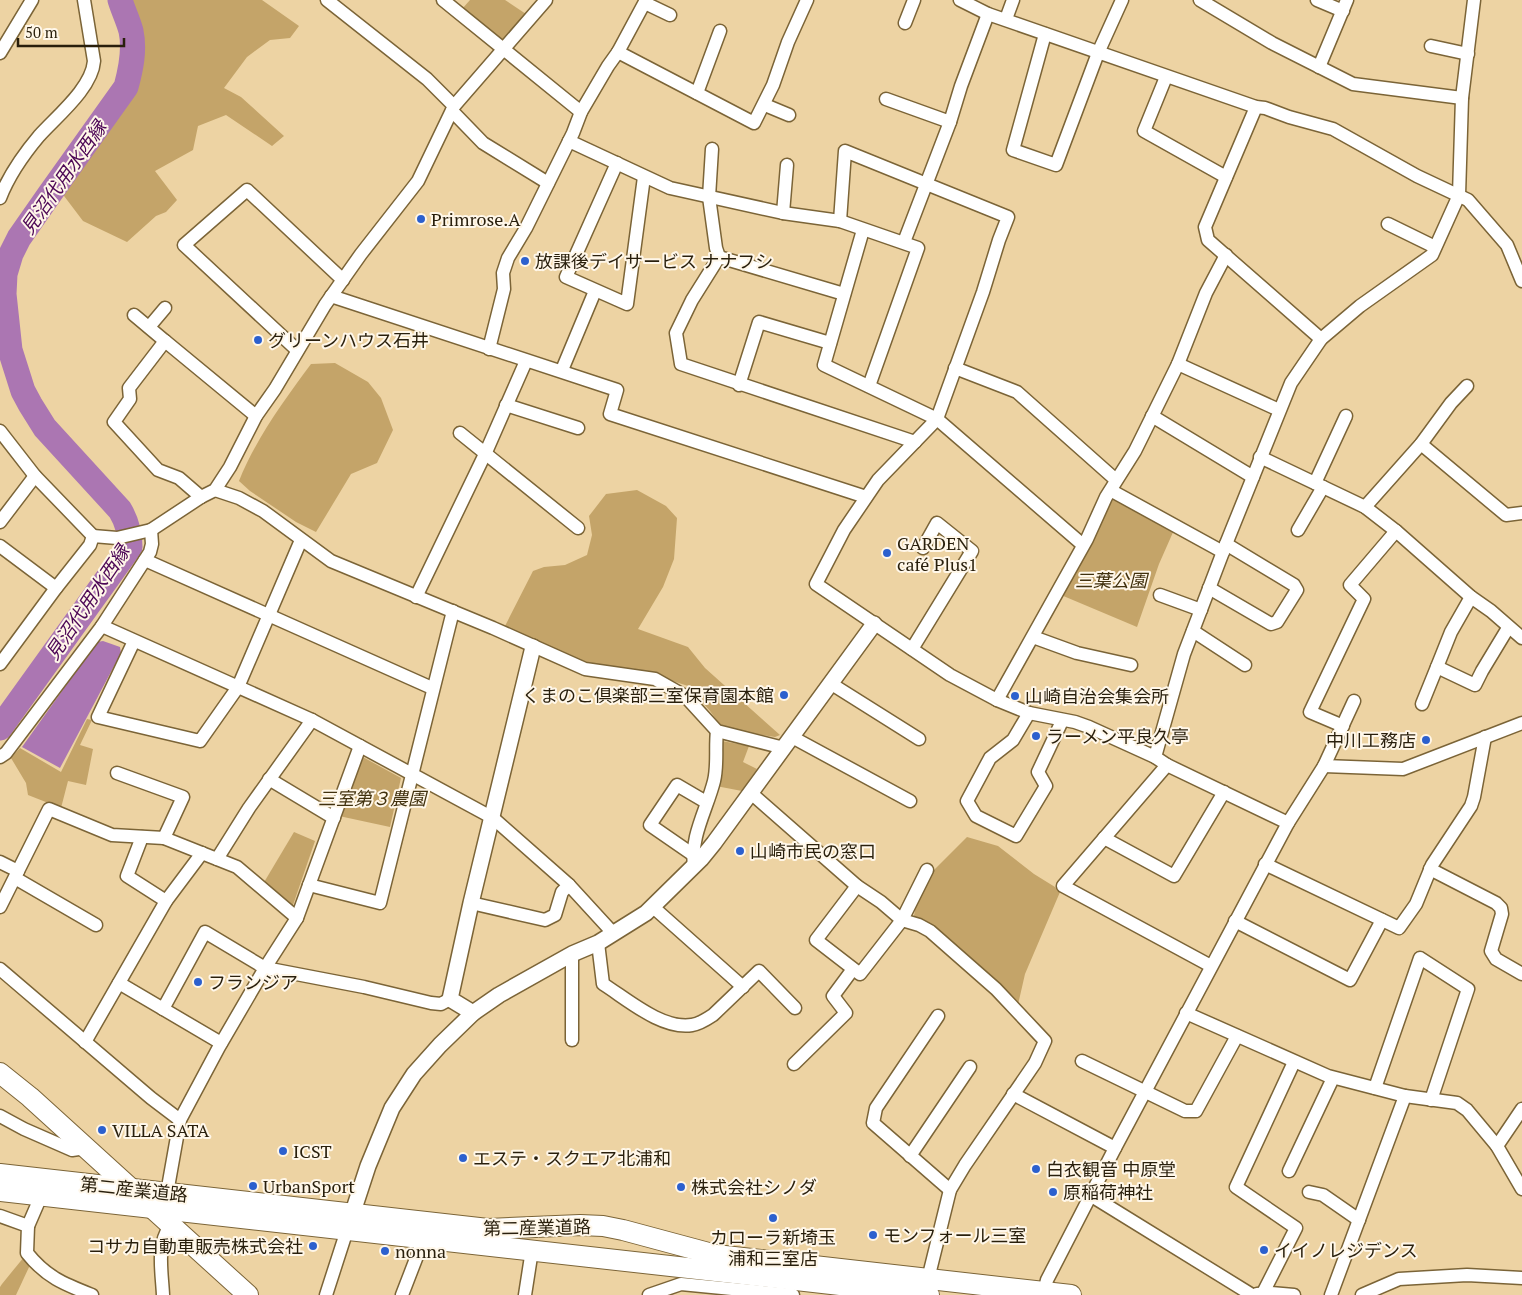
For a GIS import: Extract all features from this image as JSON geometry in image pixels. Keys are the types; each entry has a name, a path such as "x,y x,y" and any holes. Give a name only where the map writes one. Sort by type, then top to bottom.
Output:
{"main road":[{"path":"0,1073 30,1097 129,1189 248,1295"},
{"name":"第二産業道路","path":"0,1174 167,1193 350,1222 424,1238 532,1250 929,1287 1071,1295"},
{"name":"第二産業道路","path":"0,1191 150,1207 350,1222 488,1229 580,1225 603,1226 716,1255 929,1287"}],"street":[{"path":"0,53 32,0"},
{"path":"0,198 10,177 25,154 85,86 92,71 94,61 84,0"},
{"path":"327,0 427,79 483,143 548,183"},
{"path":"443,0 581,112"},
{"path":"0,431 35,476 93,536 117,538 146,532 215,490 230,467 256,416 275,389 331,296 418,181 453,109 546,0"},
{"path":"618,52 754,123 765,105 788,42 807,0"},
{"path":"905,23 914,0"},
{"path":"960,0 988,14 1166,77 1288,117 1334,129 1417,176 1468,200 1507,245 1522,281"},
{"path":"1006,19 1013,0"},
{"path":"1045,34 1013,150 1056,164 1098,53 1122,0"},
{"path":"1200,0 1221,6 1272,43 1353,84 1462,98"},
{"path":"1316,0 1345,6 1319,67"},
{"path":"1155,757 1184,654 1200,610 1279,410 1295,377 1321,339 1360,306 1432,255 1458,194 1462,98 1474,0"},
{"path":"489,349 504,289 503,273 508,258 526,228 581,112 618,52 646,1 670,15"},
{"path":"904,242 950,122 988,14"},
{"path":"697,93 720,31"},
{"path":"1431,46 1468,54"},
{"path":"1166,77 1144,131 1226,176"},
{"path":"886,99 950,122"},
{"path":"765,105 788,115"},
{"path":"1256,107 1205,227 1208,240 1321,339"},
{"path":"569,140 670,188 783,214 840,221 918,248 869,386"},
{"path":"712,149 709,197 719,257"},
{"path":"840,221 845,151 1008,217 937,419 878,480 844,530 816,584 950,675 997,700 1029,713 1062,721 1075,722 1089,727 1155,757 1167,765 1288,823"},
{"path":"617,163 566,277 627,304 644,177"},
{"path":"783,214 787,165"},
{"path":"297,350 184,245 247,190 343,280"},
{"path":"1388,224 1435,247"},
{"path":"863,230 824,365 937,419 1083,545"},
{"path":"997,700 1083,545 1106,497 1135,451 1178,364 1206,292 1226,255"},
{"path":"719,257 844,294"},
{"path":"719,257 692,300 676,333 681,364 915,442"},
{"path":"562,370 595,291"},
{"path":"331,296 489,349 562,370 617,390 610,414 866,497"},
{"path":"149,327 165,308"},
{"path":"134,315 256,416"},
{"path":"739,384 759,322 830,343"},
{"path":"165,341 129,388 130,399 114,422 158,470 179,478 201,497"},
{"path":"416,597 486,452 526,360"},
{"path":"1178,364 1279,410"},
{"path":"955,368 1017,392 1114,486 1294,585 1297,590 1277,622 1271,624 1209,588"},
{"path":"1364,508 1422,444 1451,404 1467,386"},
{"path":"506,405 578,428"},
{"path":"1152,416 1253,477"},
{"path":"1298,530 1319,485 1346,416"},
{"path":"460,433 486,452 578,528"},
{"path":"1422,444 1506,515 1522,513"},
{"path":"1260,457 1364,508 1396,532 1522,638"},
{"path":"0,522 35,476"},
{"path":"215,490 239,498 263,511 331,561 453,611 585,669 656,679 685,696 717,731 788,743 910,801"},
{"path":"912,649 972,551 937,523 923,548"},
{"path":"0,757 6,753 102,626 145,560 152,544 146,532"},
{"path":"1343,726 1310,712 1364,599 1350,585 1396,532"},
{"path":"0,664 90,545 93,536"},
{"path":"134,641 98,717 200,740 238,687 301,540"},
{"path":"0,546 56,588"},
{"path":"145,560 432,688"},
{"path":"1160,595 1200,610"},
{"path":"1422,704 1451,632 1471,597"},
{"path":"309,885 380,903 432,688 453,611"},
{"path":"326,1295 365,1175 384,1126 403,1089 428,1058 473,1013 499,995 572,954 598,943 653,907 693,860 714,843 874,624"},
{"path":"102,626 312,720 493,818 569,884 612,933"},
{"path":"1437,667 1475,685 1508,628"},
{"path":"1193,631 1245,665"},
{"path":"1033,637 1077,653 1131,665"},
{"path":"164,1009 205,932 265,968 364,987 431,1003 441,1004 450,999 471,903 533,647"},
{"path":"830,683 918,738"},
{"path":"1044,1292 1047,1280 1144,1092 1265,864 1324,766 1354,701"},
{"path":"1029,713 1013,740 990,758 968,800 976,816 1016,836 1046,786 1038,772 1062,721"},
{"path":"217,859 312,720"},
{"path":"1324,766 1403,770 1522,722"},
{"path":"693,860 706,802 714,780 717,731"},
{"path":"1265,864 1399,928 1416,904 1430,869 1471,806 1485,737"},
{"path":"167,1193 180,1120 221,1043 297,918 360,746"},
{"path":"1167,765 1063,886 1211,966"},
{"path":"118,773 183,797 164,838"},
{"path":"270,779 334,818"},
{"path":"693,860 650,825 677,785 706,802"},
{"path":"1104,838 1174,876 1224,792"},
{"path":"751,793 857,886 881,902 902,920 919,925 930,931 996,989 1044,1041 1035,1063 950,1190 929,1287"},
{"path":"0,908 49,809 112,834 164,838 237,867 297,918"},
{"path":"142,837 127,876 166,901"},
{"path":"85,1042 166,901 202,853"},
{"path":"0,862 16,875 96,925"},
{"path":"1430,869 1501,908 1502,914 1491,951 1496,959 1522,974"},
{"path":"857,886 816,940 860,974 902,920 927,870"},
{"path":"471,903 545,920 555,915 562,892 569,884"},
{"path":"653,907 743,987"},
{"path":"1235,921 1350,980 1382,920"},
{"path":"598,943 603,984 658,1019 671,1023 692,1025 705,1020 713,1015 759,972 795,1008"},
{"path":"572,954 572,1040"},
{"path":"1375,1088 1420,958 1468,989 1431,1100"},
{"path":"0,969 151,1098 180,1120"},
{"path":"794,1064 846,1013 833,996 853,969"},
{"path":"119,982 221,1043"},
{"path":"450,999 473,1013"},
{"path":"1186,1013 1333,1078 1405,1096 1457,1103 1467,1110 1497,1146 1522,1188"},
{"path":"938,1016 876,1108 873,1123 950,1190"},
{"path":"1082,1061 1185,1111 1196,1111 1237,1036"},
{"path":"1256,1294 1296,1228 1236,1187 1294,1062"},
{"path":"910,1156 970,1067"},
{"path":"1289,1171 1333,1078"},
{"path":"1013,1094 1115,1148"},
{"path":"1331,1295 1405,1096"},
{"path":"1497,1146 1522,1110"},
{"path":"0,1116 24,1129 72,1150 86,1148"},
{"path":"1309,1192 1323,1195 1359,1220"},
{"path":"1090,1195 1256,1294 1294,1295"},
{"path":"41,1196 28,1226 27,1253 47,1274 64,1284 92,1295"},
{"path":"0,1216 28,1226"},
{"path":"163,1295 161,1248 163,1238 170,1226"},
{"path":"402,1295 424,1238"},
{"path":"526,1295 532,1250"},
{"path":"1362,1295 1399,1279 1467,1275 1522,1278"},
{"path":"649,1295 681,1284 785,1295"}],"green space":[{"path":"129,0 262,0 299,26 290,38 270,40 247,57 224,88 241,97 284,136 272,146 226,115 198,126 193,150 155,171 177,200 166,212 156,216 127,242 83,221 58,188 76,170 126,87 132,13"},
{"path":"470,0 505,0 526,14 503,40 500,40 462,9"},
{"path":"335,363 368,382 381,398 393,430 377,463 351,474 316,532 296,522 250,491 239,481 262,435 311,364"},
{"path":"637,490 666,506 677,518 674,559 663,587 638,629 688,647 705,668 780,735 775,737 723,729 688,686 636,669 585,663 542,648 505,626 533,571 544,567 565,565 587,555 592,535 589,516 606,494"},
{"name":"三葉公園","path":"1116,498 1174,530 1159,564 1137,627 1061,595 1109,502"},
{"path":"87,719 92,720 80,745 93,749 86,785 68,781 61,808 28,795 26,783 11,758 20,748 61,772"},
{"path":"722,741 749,746 743,762 757,769 742,791 716,786"},
{"name":"三室第３農園","path":"361,756 401,778 390,827 339,816"},
{"path":"294,832 315,841 293,905 287,906 263,884"},
{"path":"967,837 998,846 1060,892 1025,974 1017,1009 987,976 914,916 919,885"},
{"path":"24,1257 30,1265 16,1295 0,1295 0,1287"}],"shaded area":[{"path":"103,641 120,647 121,653 60,768 22,747 97,642"}],"waterway":[{"name":"見沼代用水西縁","path":"0,728 130,547 128,527 120,510 45,428 23,391 10,350 4,294 5,274 11,254 19,238 126,87 133,45 130,27 120,0"}],"place":[{"name":"Primrose.A","path":"421,219"},
{"name":"放課後デイサービス ナナフシ","path":"525,261"},
{"name":"グリーンハウス石井","path":"258,340"},
{"name":"GARDEN café Plus1","path":"887,553"},
{"name":"くまのこ倶楽部三室保育園本館","path":"784,695"},
{"name":"山崎自治会集会所","path":"1015,696"},
{"name":"ラーメン平良久亭","path":"1036,736"},
{"name":"中川工務店","path":"1426,740"},
{"name":"山崎市民の窓口","path":"740,851"},
{"name":"フランジア","path":"198,982"},
{"name":"VILLA SATA","path":"102,1130"},
{"name":"ICST","path":"283,1151"},
{"name":"エステ・スクエア北浦和","path":"463,1158"},
{"name":"白衣観音 中原堂","path":"1036,1169"},
{"name":"UrbanSport","path":"253,1186"},
{"name":"株式会社シノダ","path":"681,1187"},
{"name":"原稲荷神社","path":"1053,1192"},
{"name":"カローラ新埼玉 浦和三室店","path":"773,1218"},
{"name":"モンフォール三室","path":"873,1235"},
{"name":"コサカ自動車販売株式会社","path":"313,1246"},
{"name":"イイノレジデンス","path":"1264,1250"},
{"name":"nonna","path":"385,1251"}]}
